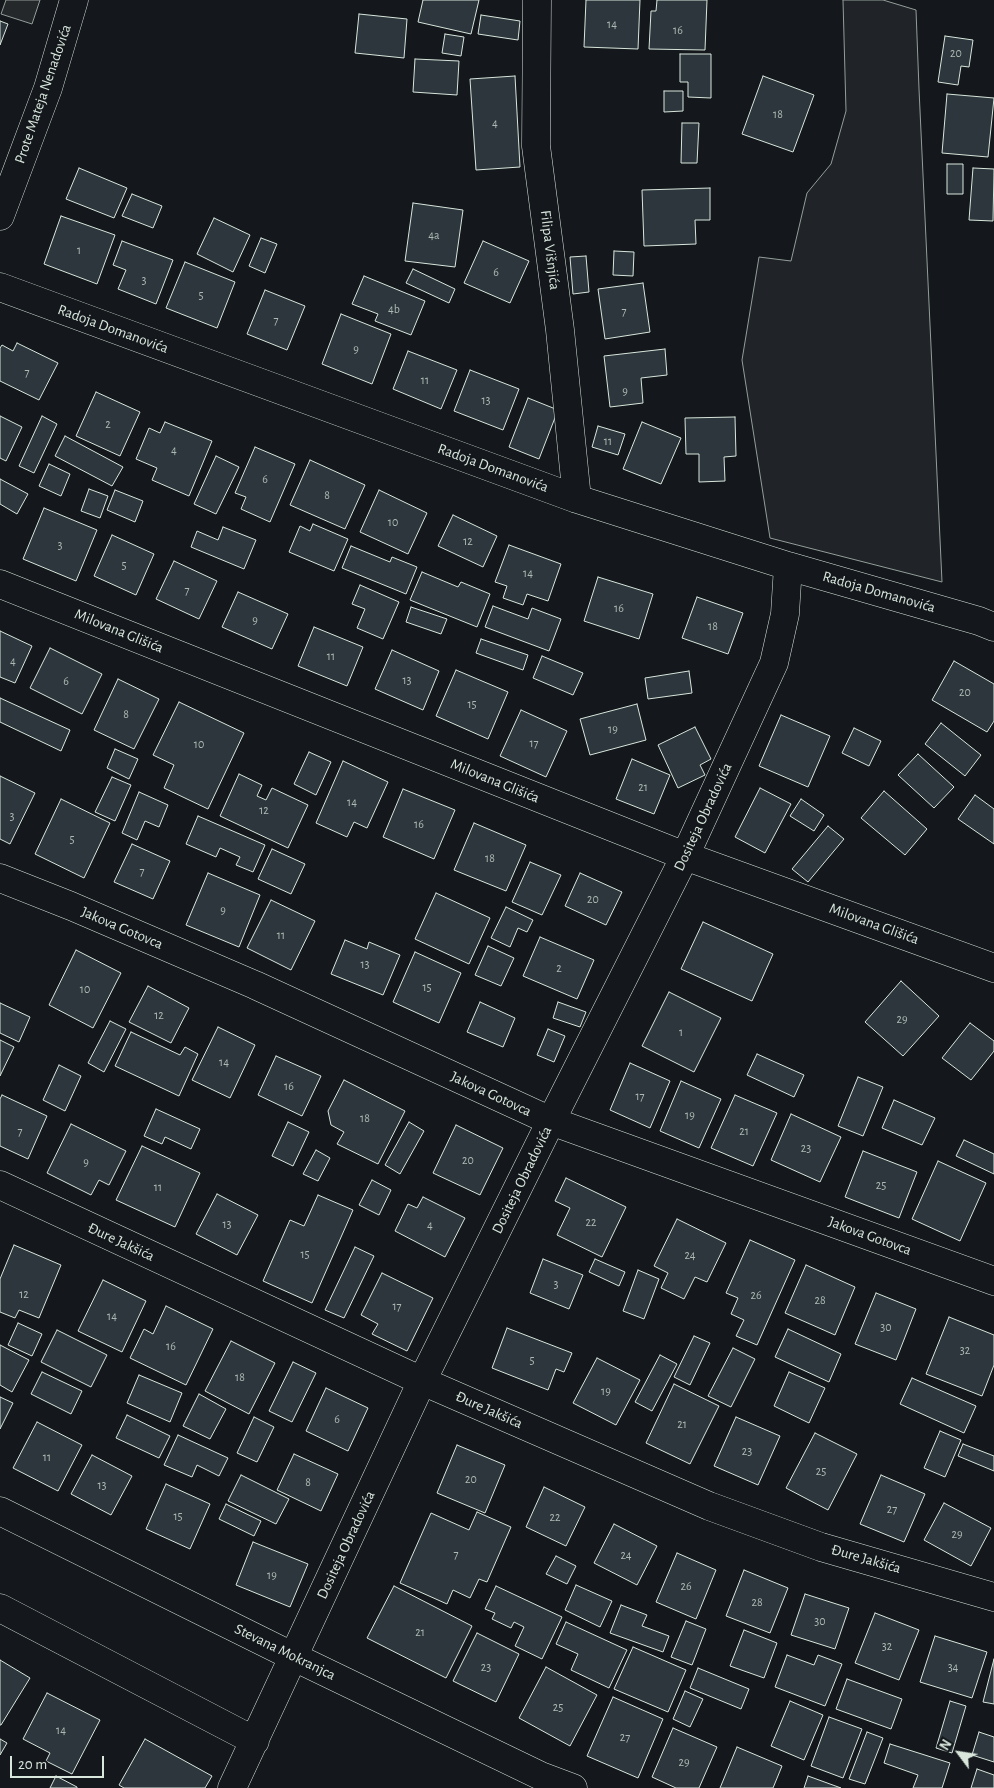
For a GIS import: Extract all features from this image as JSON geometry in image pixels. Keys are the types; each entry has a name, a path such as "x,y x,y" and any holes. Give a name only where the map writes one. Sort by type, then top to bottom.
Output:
{"street":[{"name":"Prote Mateja Nenadovića","path":"0,216 48,88 74,0"},
{"name":"Filipa Višnjića","path":"537,0 536,146 560,330 577,499"},
{"name":"Radoja Domanovića","path":"0,287 577,499 788,566 979,620 994,627"},
{"name":"Dositeja Obradovića","path":"232,1788 422,1381 685,856 774,663 785,614 788,566"},
{"name":"Milovana Glišića","path":"0,584 685,856 994,968"},
{"name":"Jakova Gotovca","path":"0,878 71,906 255,985 551,1121 994,1281"},
{"name":"Đure Jakšića","path":"0,1185 422,1381 709,1506 821,1547 994,1597"},
{"name":"Stevana Mokranjca","path":"0,1511 294,1657 541,1776 572,1788"},
{"path":"0,1608 255,1741"}],"shaded area":[{"path":"6,0 40,0 32,24 1,14"},
{"path":"843,0 883,0 916,10 942,582 770,538 742,360 759,257 791,261 807,193 831,164 846,111"}],"building":[{"path":"423,0 479,0 471,34 418,22"},
{"path":"586,0 640,0 638,49 584,47"},
{"path":"657,0 707,0 705,50 649,49 651,11 656,11"},
{"path":"359,14 407,19 404,58 355,53"},
{"path":"481,15 520,21 518,40 478,34"},
{"path":"0,21 8,24 0,45"},
{"path":"445,34 464,37 461,56 442,53"},
{"path":"945,36 973,40 969,67 961,66 958,85 938,82"},
{"path":"680,54 711,54 711,98 688,97 688,82 680,82"},
{"path":"415,59 459,61 457,95 413,92"},
{"path":"515,76 520,167 476,170 470,79"},
{"path":"763,76 814,95 793,152 742,134"},
{"path":"664,91 683,91 683,111 664,112"},
{"path":"947,94 994,98 988,157 942,153"},
{"path":"682,123 699,123 697,163 681,163"},
{"path":"947,164 963,164 963,194 947,194"},
{"path":"79,168 127,188 114,218 66,199"},
{"path":"973,168 994,169 993,221 969,220"},
{"path":"710,188 710,220 695,220 696,244 644,246 642,190"},
{"path":"132,194 162,206 153,228 122,216"},
{"path":"413,203 463,210 455,267 405,261"},
{"path":"61,216 115,235 97,284 44,264"},
{"path":"214,218 250,235 233,272 197,254"},
{"path":"261,238 277,244 265,273 249,266"},
{"path":"122,241 173,260 156,304 118,289 126,270 113,265"},
{"path":"483,241 529,261 510,303 464,283"},
{"path":"614,251 634,252 633,276 613,275"},
{"path":"586,256 589,292 573,294 570,257"},
{"path":"185,262 235,282 217,328 166,308"},
{"path":"413,269 455,289 449,303 406,283"},
{"path":"364,276 425,301 411,335 375,321 378,314 352,304"},
{"path":"643,283 650,332 605,339 598,289"},
{"path":"265,290 305,306 287,350 247,334"},
{"path":"341,314 391,334 372,384 322,364"},
{"path":"17,343 58,363 39,400 0,381 0,348 2,345 13,351"},
{"path":"665,349 667,375 641,378 643,403 610,407 604,356"},
{"path":"408,351 457,370 441,409 393,389"},
{"path":"470,370 519,389 503,430 454,411"},
{"path":"96,392 140,412 120,456 76,436"},
{"path":"528,398 558,410 539,459 509,447"},
{"path":"0,416 22,427 6,461 0,458"},
{"path":"42,416 57,424 34,473 19,466"},
{"path":"735,417 736,456 724,457 725,481 699,482 699,454 686,454 685,418"},
{"path":"165,422 212,441 189,496 152,480 157,468 136,459 149,428 160,433"},
{"path":"642,422 681,438 661,484 623,469"},
{"path":"598,426 625,434 618,455 592,447"},
{"path":"65,436 123,467 112,486 55,456"},
{"path":"255,447 295,464 270,522 241,509 246,497 235,493"},
{"path":"216,456 239,467 216,514 194,504"},
{"path":"310,460 365,485 345,529 290,505"},
{"path":"49,464 70,474 61,496 39,486"},
{"path":"0,479 28,494 17,514 0,504"},
{"path":"89,489 108,496 100,518 81,511"},
{"path":"115,490 143,501 135,522 107,510"},
{"path":"379,490 427,513 408,554 360,532"},
{"path":"44,508 97,530 76,581 23,559"},
{"path":"453,515 497,536 483,567 438,546"},
{"path":"313,524 348,539 334,571 289,552 300,526 310,531"},
{"path":"223,527 256,540 244,569 191,547 197,531 218,540"},
{"path":"112,535 154,554 136,595 94,576"},
{"path":"509,545 561,564 548,601 527,594 523,605 503,598 507,586 495,582"},
{"path":"351,546 390,562 392,557 417,567 406,594 342,568"},
{"path":"174,561 217,581 199,619 156,599"},
{"path":"422,572 458,587 461,582 490,594 477,627 410,600"},
{"path":"598,577 653,594 639,639 584,621"},
{"path":"360,585 399,602 383,639 357,628 365,609 352,604"},
{"path":"238,592 288,614 272,649 222,627"},
{"path":"697,597 743,613 728,654 682,638"},
{"path":"493,606 528,619 532,608 561,619 549,651 485,627"},
{"path":"411,607 447,619 441,634 406,622"},
{"path":"314,627 363,647 347,686 298,666"},
{"path":"0,631 32,646 15,683 0,677"},
{"path":"481,639 528,655 523,670 476,653"},
{"path":"50,648 102,674 82,714 30,688"},
{"path":"392,650 439,671 423,710 375,689"},
{"path":"542,656 583,673 573,695 533,678"},
{"path":"954,661 994,684 994,721 987,732 932,700"},
{"path":"456,670 508,692 488,739 436,716"},
{"path":"689,671 692,693 648,699 645,678"},
{"path":"118,679 159,699 134,749 94,730"},
{"path":"0,698 70,730 61,751 0,722"},
{"path":"179,702 244,733 208,809 164,788 174,765 153,755"},
{"path":"637,704 646,740 590,755 580,719"},
{"path":"521,710 567,731 546,777 500,756"},
{"path":"781,715 830,736 808,787 759,766"},
{"path":"941,723 981,755 965,776 925,744"},
{"path":"695,727 711,759 700,765 705,775 678,788 658,745"},
{"path":"854,728 881,741 869,766 842,753"},
{"path":"115,749 138,759 129,779 107,768"},
{"path":"309,752 331,762 316,795 294,784"},
{"path":"918,754 954,787 934,808 898,775"},
{"path":"632,759 670,775 654,814 616,799"},
{"path":"343,761 388,782 367,828 354,822 347,837 316,823"},
{"path":"239,774 262,785 257,796 266,800 272,788 308,805 288,848 220,816"},
{"path":"0,776 35,793 10,844 0,839"},
{"path":"112,777 131,785 115,821 95,812"},
{"path":"760,788 791,804 765,853 735,837"},
{"path":"403,789 455,810 434,859 383,837"},
{"path":"884,791 927,829 905,855 861,818"},
{"path":"139,792 168,805 159,827 145,821 137,840 122,833"},
{"path":"975,795 994,809 994,844 958,819"},
{"path":"61,799 110,823 84,878 35,854"},
{"path":"801,799 824,815 814,831 790,816"},
{"path":"198,816 265,845 253,872 236,865 240,857 220,848 216,857 186,844"},
{"path":"474,823 526,845 506,891 454,870"},
{"path":"828,826 844,839 808,882 792,869"},
{"path":"132,844 170,861 153,899 114,882"},
{"path":"272,849 305,864 291,894 258,879"},
{"path":"530,862 561,875 542,915 512,902"},
{"path":"208,873 260,895 239,947 186,925"},
{"path":"580,873 622,892 606,925 565,906"},
{"path":"436,893 490,918 469,964 415,939"},
{"path":"271,900 315,921 291,970 247,948"},
{"path":"506,907 533,920 527,932 518,928 510,947 491,938"},
{"path":"703,922 773,954 752,1001 681,969"},
{"path":"540,937 594,960 577,999 523,976"},
{"path":"345,940 367,949 369,942 400,955 383,995 331,974"},
{"path":"488,946 514,958 501,986 475,975"},
{"path":"76,950 121,973 93,1028 49,1005"},
{"path":"415,952 461,973 439,1023 393,1002"},
{"path":"901,981 939,1016 903,1056 865,1022"},
{"path":"148,986 189,1008 171,1043 129,1022"},
{"path":"669,992 721,1018 694,1072 642,1046"},
{"path":"480,1002 515,1018 503,1047 467,1032"},
{"path":"558,1002 586,1012 580,1027 553,1018"},
{"path":"0,1003 30,1017 19,1042 0,1033"},
{"path":"110,1021 126,1029 104,1072 88,1063"},
{"path":"970,1023 994,1041 994,1051 971,1080 942,1058"},
{"path":"218,1027 255,1045 230,1098 192,1080"},
{"path":"548,1029 565,1036 554,1062 537,1055"},
{"path":"131,1032 180,1055 185,1047 198,1054 179,1096 115,1066"},
{"path":"0,1040 14,1047 0,1076"},
{"path":"757,1054 804,1075 794,1097 747,1075"},
{"path":"276,1056 321,1076 302,1116 258,1095"},
{"path":"630,1063 670,1081 650,1128 610,1110"},
{"path":"59,1065 81,1076 65,1111 43,1100"},
{"path":"858,1077 883,1087 863,1136 838,1126"},
{"path":"344,1080 405,1111 378,1164 337,1144 344,1132 331,1125 328,1111"},
{"path":"681,1081 721,1099 699,1148 660,1131"},
{"path":"2,1095 47,1116 28,1159 0,1146 0,1099"},
{"path":"735,1095 777,1113 753,1166 711,1148"},
{"path":"894,1100 935,1118 922,1145 882,1128"},
{"path":"156,1109 200,1129 191,1149 165,1137 162,1144 144,1136"},
{"path":"791,1114 841,1137 820,1182 771,1160"},
{"path":"288,1122 309,1132 293,1166 272,1156"},
{"path":"409,1122 424,1131 400,1174 385,1165"},
{"path":"71,1124 126,1151 109,1185 99,1180 91,1195 47,1173"},
{"path":"456,1125 503,1148 480,1195 433,1173"},
{"path":"964,1140 994,1154 994,1174 956,1156"},
{"path":"142,1146 200,1173 175,1227 116,1200"},
{"path":"316,1150 330,1158 318,1181 303,1174"},
{"path":"863,1151 917,1172 899,1218 845,1197"},
{"path":"938,1161 986,1183 960,1241 912,1219"},
{"path":"566,1178 626,1207 602,1257 557,1235 570,1208 555,1201"},
{"path":"372,1180 391,1190 379,1215 359,1205"},
{"path":"217,1194 258,1215 237,1255 196,1234"},
{"path":"318,1195 353,1210 312,1303 263,1281 290,1220 304,1226"},
{"path":"423,1197 465,1218 445,1257 395,1231 408,1204 417,1208"},
{"path":"677,1219 726,1243 707,1282 695,1277 684,1299 661,1288 668,1273 654,1266"},
{"path":"750,1240 795,1260 757,1345 736,1336 744,1320 731,1314 738,1298 726,1293"},
{"path":"14,1245 61,1265 39,1318 19,1310 15,1318 0,1312 0,1279"},
{"path":"355,1247 374,1256 344,1318 325,1310"},
{"path":"543,1259 583,1275 569,1309 530,1293"},
{"path":"595,1259 625,1272 619,1286 589,1272"},
{"path":"806,1265 855,1287 835,1335 785,1313"},
{"path":"638,1270 659,1279 644,1319 623,1311"},
{"path":"382,1273 433,1298 407,1351 372,1334 378,1324 361,1315"},
{"path":"103,1280 146,1301 122,1352 78,1331"},
{"path":"876,1293 916,1309 896,1360 855,1344"},
{"path":"166,1306 213,1329 186,1385 130,1358 144,1329 153,1334"},
{"path":"949,1317 994,1335 994,1365 982,1396 926,1374"},
{"path":"18,1323 42,1334 32,1356 8,1345"},
{"path":"507,1328 572,1353 564,1372 556,1369 548,1390 492,1368"},
{"path":"788,1329 841,1354 829,1382 775,1357"},
{"path":"57,1330 107,1355 91,1387 41,1362"},
{"path":"694,1336 710,1343 690,1385 674,1377"},
{"path":"231,1341 275,1363 249,1414 205,1391"},
{"path":"0,1345 29,1360 12,1392 0,1385"},
{"path":"733,1348 755,1359 731,1407 708,1396"},
{"path":"660,1355 677,1364 652,1411 635,1402"},
{"path":"597,1358 640,1380 616,1425 573,1403"},
{"path":"293,1362 316,1373 292,1422 269,1411"},
{"path":"42,1372 82,1391 71,1414 31,1394"},
{"path":"789,1372 825,1388 809,1423 774,1406"},
{"path":"139,1375 182,1393 170,1422 127,1403"},
{"path":"912,1378 976,1406 964,1433 900,1404"},
{"path":"674,1384 719,1406 690,1464 646,1443"},
{"path":"326,1388 368,1408 348,1451 306,1431"},
{"path":"199,1394 226,1409 210,1439 183,1426"},
{"path":"0,1397 13,1403 0,1429"},
{"path":"127,1415 170,1436 159,1458 116,1438"},
{"path":"254,1417 274,1427 257,1462 237,1453"},
{"path":"736,1417 780,1436 758,1485 714,1466"},
{"path":"37,1422 82,1445 58,1491 13,1468"},
{"path":"940,1431 961,1440 945,1477 924,1468"},
{"path":"815,1433 857,1454 828,1510 786,1488"},
{"path":"178,1435 228,1458 219,1476 197,1465 192,1477 164,1465"},
{"path":"963,1444 994,1456 994,1471 958,1456"},
{"path":"457,1445 505,1465 485,1513 437,1493"},
{"path":"294,1454 338,1474 321,1511 277,1490"},
{"path":"92,1455 132,1476 111,1515 71,1494"},
{"path":"241,1475 289,1499 276,1524 228,1501"},
{"path":"881,1475 925,1494 904,1542 860,1524"},
{"path":"166,1484 210,1504 190,1549 146,1529"},
{"path":"544,1487 585,1507 566,1546 526,1527"},
{"path":"944,1503 991,1528 971,1566 924,1540"},
{"path":"226,1504 261,1521 254,1536 219,1519"},
{"path":"477,1512 511,1527 487,1582 479,1579 470,1598 453,1590 447,1604 400,1583 431,1513 469,1530"},
{"path":"614,1524 657,1546 637,1585 594,1563"},
{"path":"253,1542 308,1564 290,1607 236,1585"},
{"path":"677,1553 716,1570 696,1619 656,1602"},
{"path":"556,1556 576,1566 567,1584 546,1574"},
{"path":"744,1570 788,1588 770,1633 726,1616"},
{"path":"576,1585 612,1601 600,1627 565,1610"},
{"path":"394,1586 472,1626 446,1678 367,1638"},
{"path":"496,1586 562,1617 542,1659 515,1646 524,1627 514,1622 511,1628 492,1619 495,1613 485,1609"},
{"path":"805,1594 849,1608 835,1649 791,1635"},
{"path":"621,1605 647,1615 642,1626 669,1636 663,1652 610,1633"},
{"path":"875,1613 919,1630 899,1680 855,1663"},
{"path":"686,1621 706,1629 692,1665 671,1657"},
{"path":"566,1622 627,1650 609,1688 571,1670 578,1654 556,1644"},
{"path":"744,1630 777,1643 764,1678 730,1666"},
{"path":"477,1633 519,1654 496,1702 453,1681"},
{"path":"935,1636 987,1652 972,1698 920,1682"},
{"path":"633,1647 686,1670 668,1712 614,1689"},
{"path":"787,1655 814,1665 818,1655 842,1664 825,1706 775,1687"},
{"path":"994,1659 994,1704 983,1702"},
{"path":"0,1660 30,1678 1,1725 0,1725"},
{"path":"546,1667 597,1695 570,1746 519,1718"},
{"path":"698,1668 749,1689 741,1709 690,1688"},
{"path":"847,1679 902,1699 891,1729 836,1709"},
{"path":"685,1691 703,1699 690,1727 673,1719"},
{"path":"47,1693 100,1720 72,1774 46,1761 50,1753 23,1739"},
{"path":"613,1697 663,1719 638,1778 587,1756"},
{"path":"790,1701 823,1715 804,1760 771,1746"},
{"path":"950,1701 966,1706 952,1753 936,1748"},
{"path":"829,1717 862,1729 843,1778 811,1766"},
{"path":"673,1728 717,1747 699,1788 676,1788 652,1777"},
{"path":"867,1732 883,1738 865,1784 849,1779"},
{"path":"979,1732 994,1737 994,1762 972,1755"},
{"path":"0,1739 7,1743 0,1755"},
{"path":"145,1739 212,1776 205,1788 124,1788 119,1785"},
{"path":"890,1744 950,1763 942,1788 913,1788 918,1775 884,1763"},
{"path":"737,1747 782,1766 773,1788 720,1788"},
{"path":"977,1769 994,1775 994,1788 971,1788"},
{"path":"56,1776 77,1787 77,1788 50,1788"},
{"path":"808,1776 841,1788 804,1788"}]}
